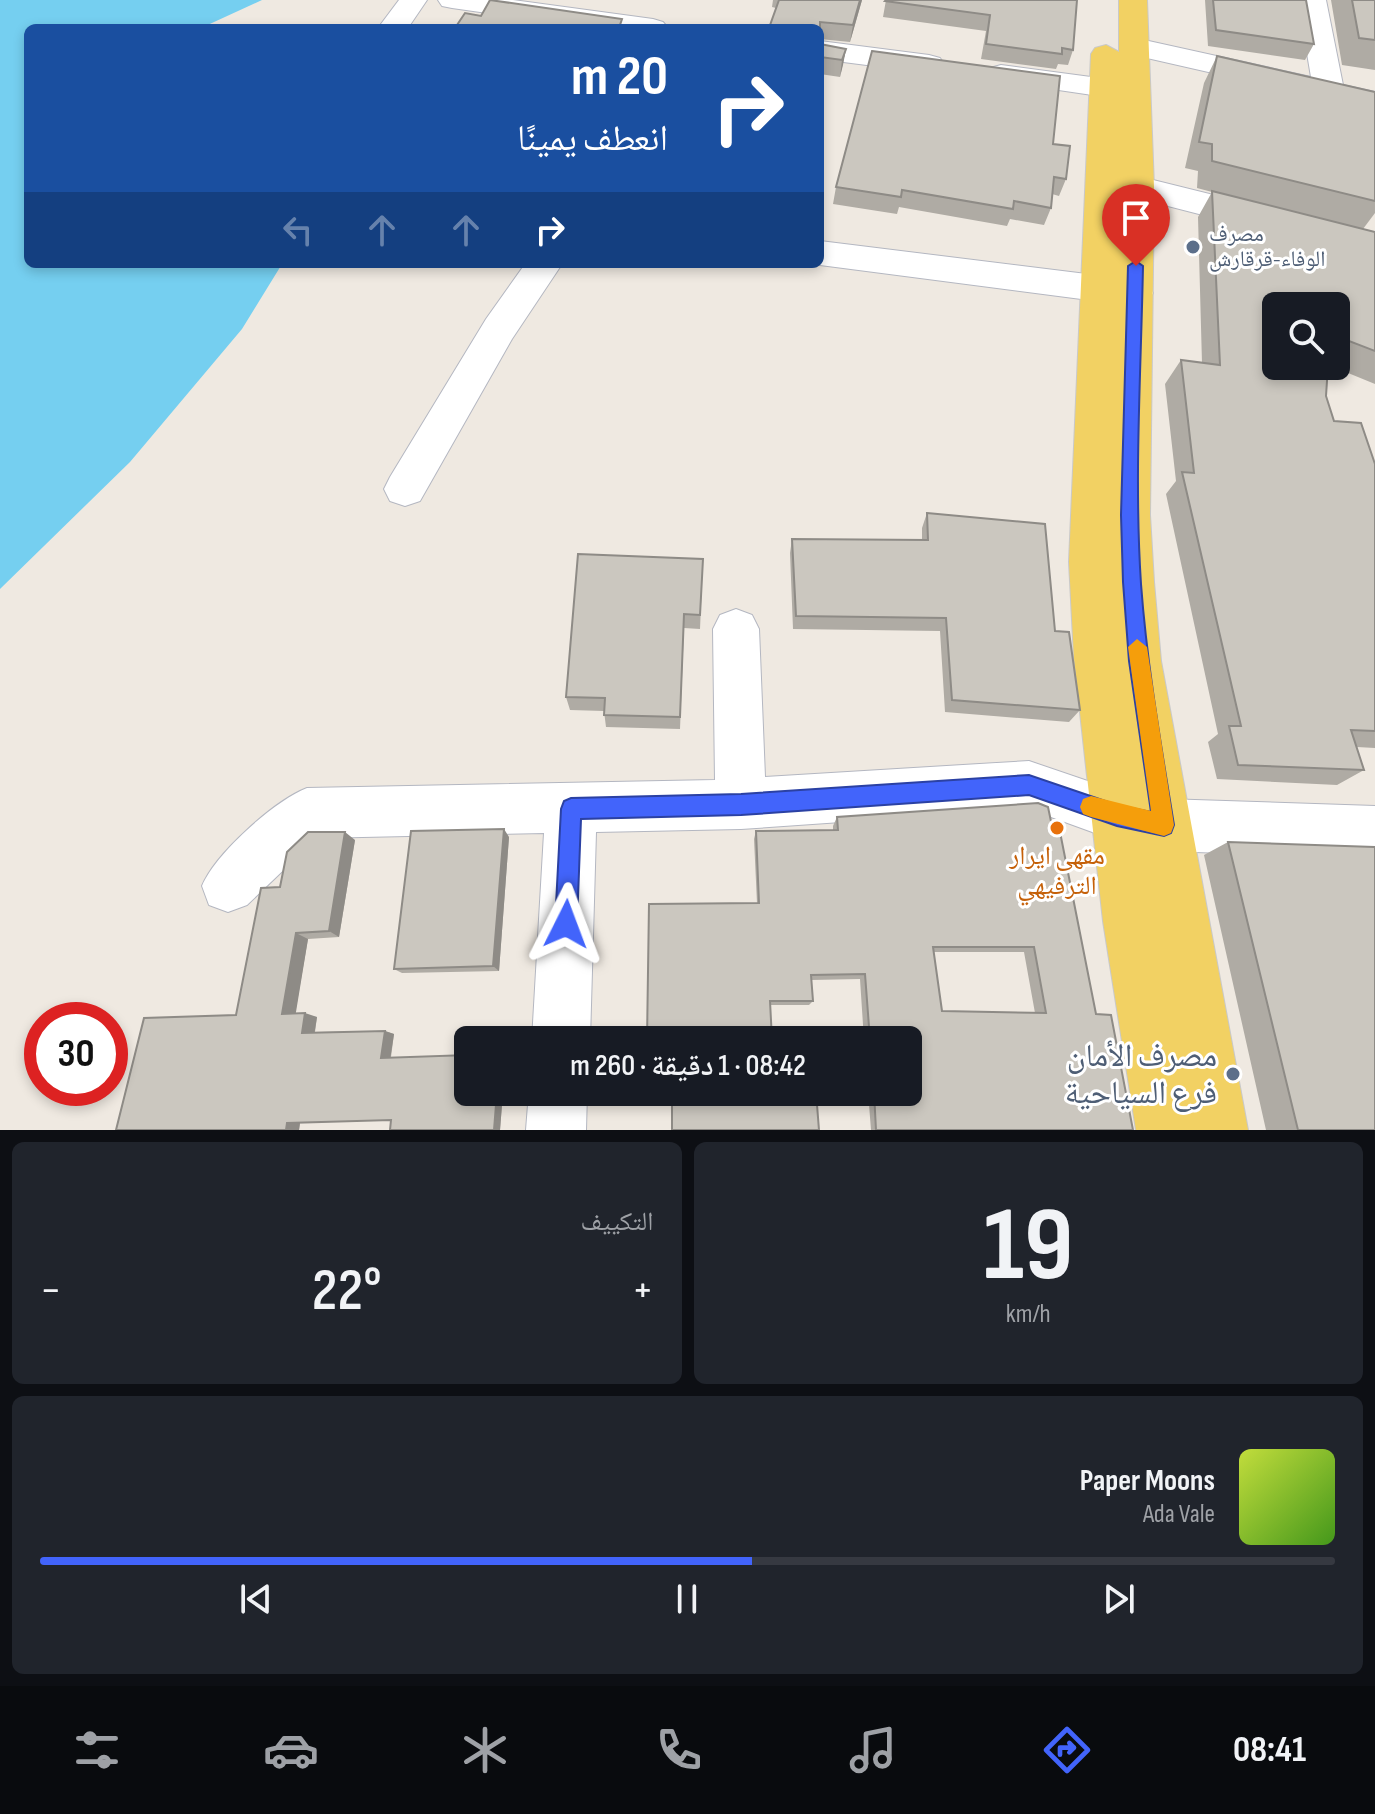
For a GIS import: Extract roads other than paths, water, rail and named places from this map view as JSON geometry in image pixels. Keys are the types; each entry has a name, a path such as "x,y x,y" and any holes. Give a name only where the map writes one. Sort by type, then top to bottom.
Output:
{"main road":[{"path":"1108,0 1106,88 1138,661 1140,820 1130,921 1166,1130"},
{"path":"1118,291 1137,187 1133,0"},
{"path":"1140,820 1218,1130"}],"street":[{"path":"396,24 413,0"},
{"path":"1312,0 1329,91"},
{"path":"447,6 616,24"},
{"path":"1135,47 1375,101"},
{"path":"824,51 1106,88"},
{"path":"1137,187 1375,247"},
{"path":"824,254 1118,291"},
{"path":"405,489 499,329 541,268"},
{"path":"736,629 741,804"},
{"path":"228,886 307,813 741,804 1029,785 1140,820 1375,832"},
{"path":"562,1026 571,809"},
{"path":"556,1130 557,1106"}],"water":[{"path":"0,0 262,0 210,24 24,24 24,268 280,268 242,329 130,462 0,589"}],"place":[{"name":"مصرف الوفاء-قرقارش","path":"1193,247"},
{"name":"مقهى ايرار الترفيهي","path":"1057,828"},
{"name":"مصرف الأمان فرع السياحية","path":"1233,1074"}]}
